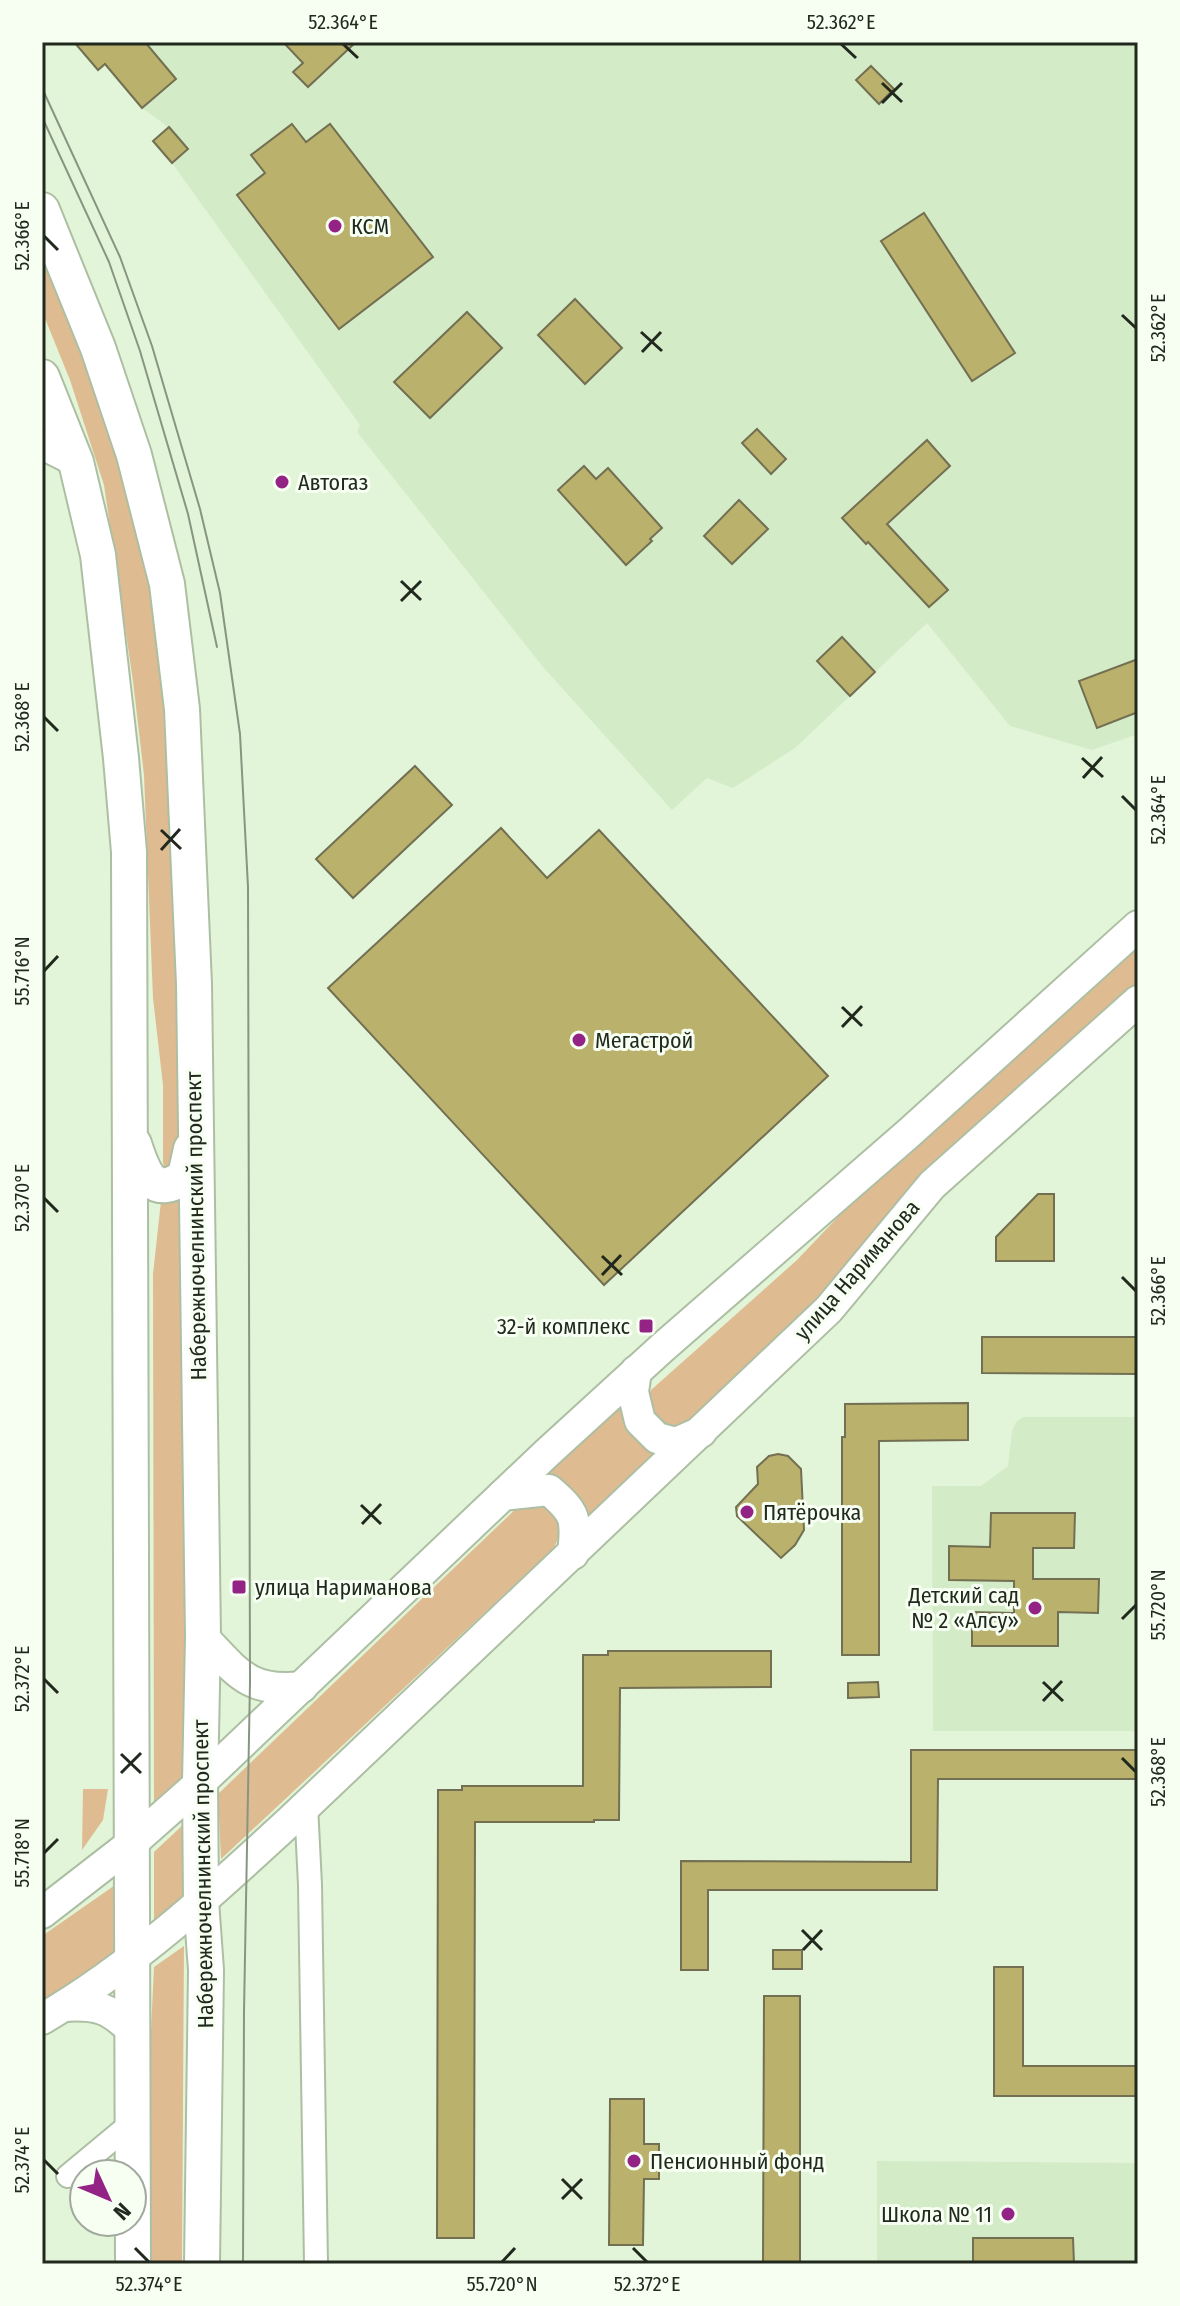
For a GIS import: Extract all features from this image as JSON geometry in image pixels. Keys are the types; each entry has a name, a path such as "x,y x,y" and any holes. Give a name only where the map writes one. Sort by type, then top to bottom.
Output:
{"main road":[{"name":"Набережночелнинский проспект","path":"42,210 103,362 134,455 167,584 182,709 194,984 203,1637 201,1901 206,1970 202,2264"},
{"path":"42,377 76,462 98,555 128,837 133,2264"},
{"path":"42,1913 131,1844 200,1783 636,1371 909,1133 1138,926"},
{"name":"улица Нариманова","path":"53,2013 132,1958 201,1901 306,1805 829,1309 932,1185 1138,1001"},
{"path":"131,1136 144,1175 157,1184 175,1184 185,1176 194,1135"},
{"path":"636,1371 633,1392 640,1421 657,1438 676,1443 701,1432"},
{"path":"503,1495 549,1490 569,1507 576,1528 573,1554"},
{"path":"203,1637 250,1682 285,1689 302,1687"},
{"path":"53,2013 98,2006 115,2015 133,2031"}],"street":[{"path":"42,445 76,462"},
{"path":"306,1805 311,1913 316,2264"},
{"path":"90,2158 133,2122"}],"shaded area":[{"path":"145,42 1138,42 1138,734 1092,750 1010,726 927,623 795,748 733,788 707,778 672,810 543,667 357,432 360,425 153,141 168,127 142,108 176,79"},
{"path":"42,238 88,347 147,572 164,665 175,761 183,1160 169,1170 163,1162 163,1085 153,998 144,775 133,681 104,485 70,380 42,311"},
{"path":"1138,942 1138,985 952,1151 805,1311 679,1430 654,1422 648,1400 651,1390 797,1260 876,1177"},
{"path":"162,1192 184,1192 184,1776 154,1804 153,1274"},
{"path":"624,1401 664,1451 589,1528 572,1492 536,1481"},
{"name":"Детский сад № 2 «Алсу»","path":"1023,1417 1138,1417 1138,1731 933,1731 932,1486 981,1486 1008,1466 1012,1431 1016,1422"},
{"path":"524,1501 544,1505 557,1514 560,1528 554,1548 221,1859 218,1794"},
{"path":"83,1789 108,1789 103,1820 82,1850"},
{"path":"185,1823 184,1898 154,1925 154,1852"},
{"path":"118,1883 119,1951 42,2001 42,1936"},
{"path":"184,1946 182,2264 151,2264 154,1967"},
{"name":"Школа № 11","path":"877,2161 1138,2163 1138,2264 877,2264"}],"building":[{"path":"74,42 145,42 176,79 142,108 105,64 98,70"},
{"path":"283,42 356,42 308,87 293,72 303,63"},
{"path":"871,66 894,89 879,104 856,80"},
{"name":"КСМ","path":"292,124 306,142 330,124 433,257 339,329 237,195 265,173 251,155"},
{"path":"169,127 188,149 172,163 153,141"},
{"path":"924,213 1015,353 972,381 881,241"},
{"path":"575,299 622,348 585,384 538,335"},
{"path":"467,312 502,348 430,418 394,382"},
{"path":"757,429 786,459 771,474 742,443"},
{"path":"927,440 950,466 887,524 948,590 929,607 842,518"},
{"path":"584,466 596,479 608,468 662,528 626,565 558,490"},
{"path":"739,500 768,529 732,564 704,536"},
{"path":"842,637 875,672 850,696 817,661"},
{"path":"1138,659 1138,712 1097,728 1079,681"},
{"path":"415,766 452,805 353,898 316,859"},
{"path":"501,828 547,878 599,830 828,1076 604,1285 328,988"},
{"path":"1038,1194 1054,1194 1054,1261 996,1261 996,1237"},
{"path":"982,1337 1138,1337 1138,1374 982,1373"},
{"path":"968,1403 968,1440 879,1441 879,1655 842,1655 842,1437 845,1437 845,1404"},
{"path":"769,1456 788,1456 801,1469 804,1530 795,1545 781,1558 737,1516 736,1507 758,1484 757,1467"},
{"path":"991,1513 1075,1513 1074,1548 1033,1548 1033,1579 1099,1579 1098,1613 1058,1612 1058,1646 972,1646 972,1612 1014,1613 1014,1581 949,1580 949,1546 990,1547"},
{"path":"608,1651 771,1651 771,1687 620,1688 619,1820 475,1822 474,2238 437,2238 438,1790 462,1790 462,1786 583,1786 583,1655 608,1655"},
{"path":"878,1682 879,1697 848,1698 848,1683"},
{"path":"911,1750 1138,1750 1138,1779 938,1779 937,1890 708,1890 708,1970 681,1970 681,1861 911,1862"},
{"path":"773,1950 802,1950 802,1969 773,1969"},
{"path":"994,1967 1023,1967 1023,2066 1138,2066 1138,2096 994,2096"},
{"path":"764,1996 800,1996 800,2264 763,2264"},
{"name":"Пенсионный фонд","path":"610,2099 644,2099 644,2144 659,2144 659,2179 644,2179 643,2245 609,2245"},
{"path":"973,2238 1073,2238 1074,2264 973,2264"}],"tram line":[{"path":"42,88 120,257 152,346 200,509 220,593 240,734 248,887 250,1682 243,2264"},
{"path":"42,117 109,262 140,351 188,514 217,647"}],"place":[{"name":"КСМ","path":"335,226"},
{"name":"Автогаз","path":"282,482"},
{"name":"Мегастрой","path":"579,1040"},
{"name":"32-й комплекс","path":"646,1326"},
{"name":"Пятёрочка","path":"747,1512"},
{"name":"улица Нариманова","path":"239,1587"},
{"name":"Детский сад № 2 «Алсу»","path":"1035,1608"},
{"name":"Пенсионный фонд","path":"634,2161"},
{"name":"Школа № 11","path":"1008,2214"}]}
